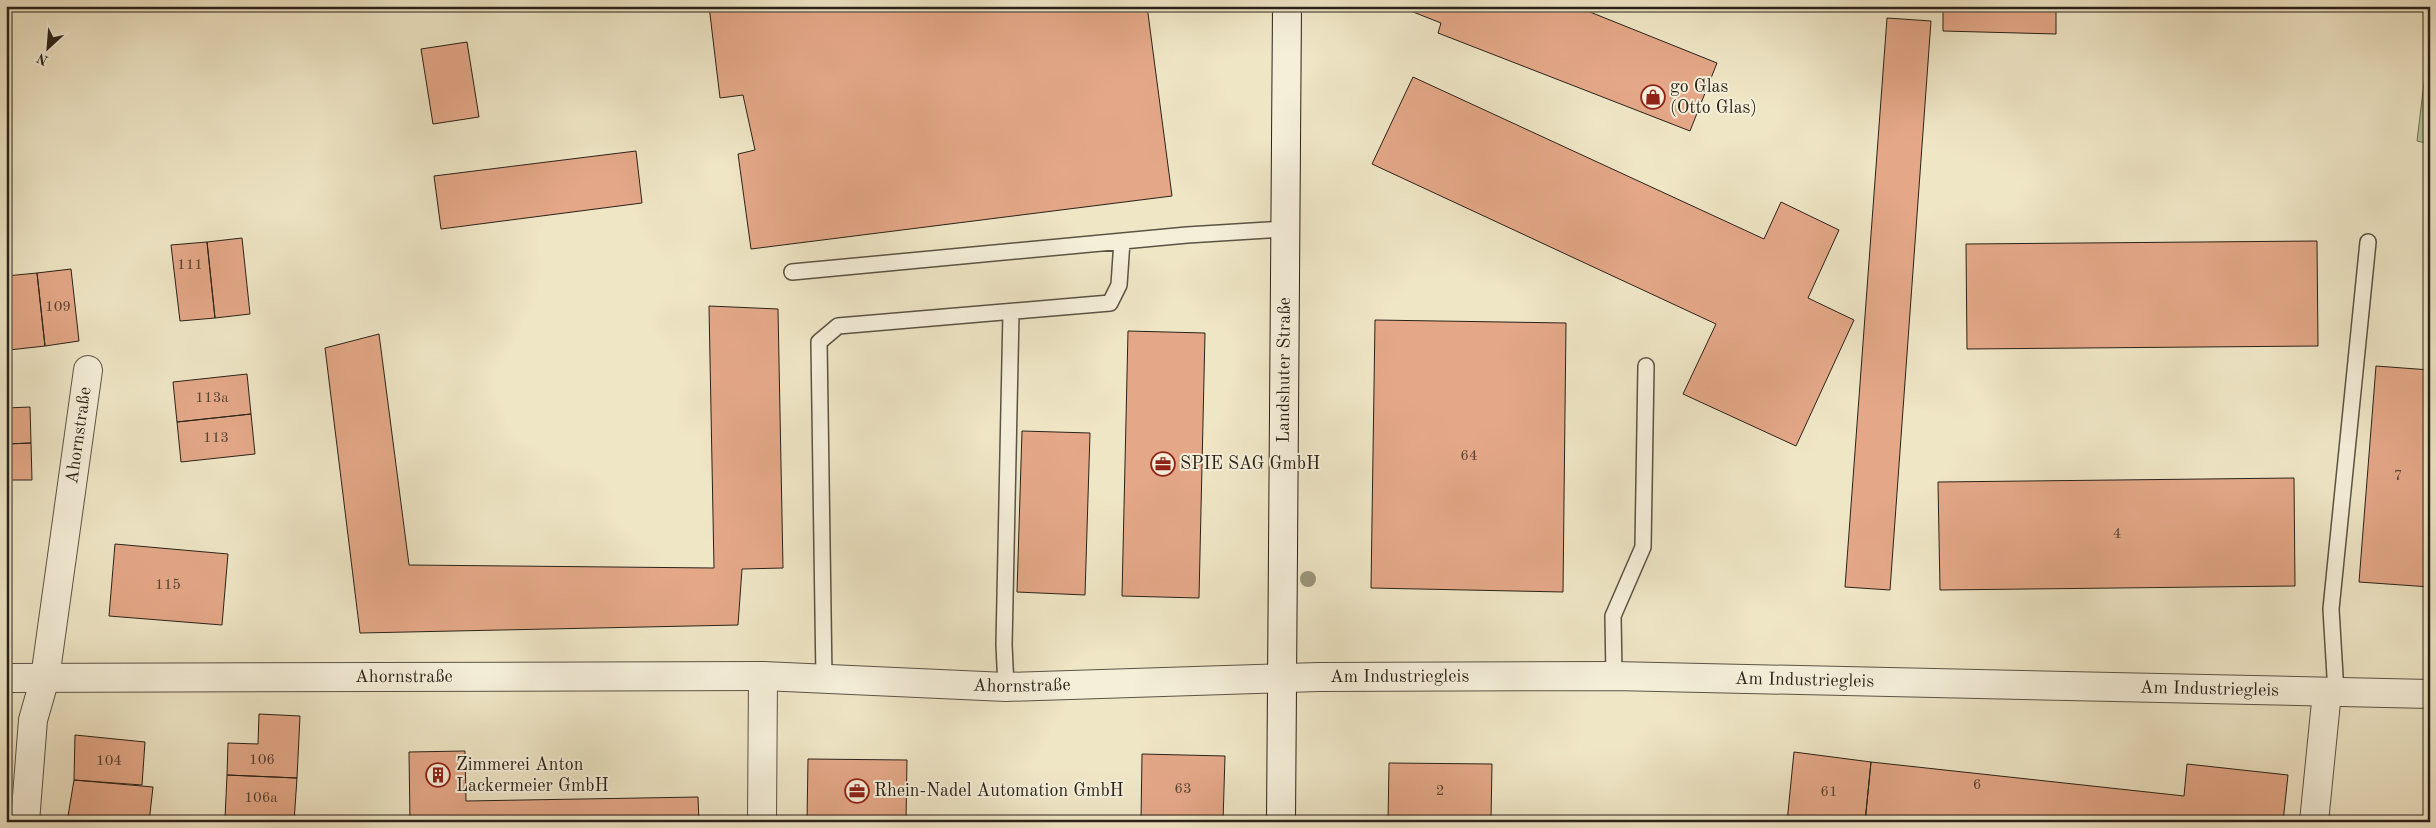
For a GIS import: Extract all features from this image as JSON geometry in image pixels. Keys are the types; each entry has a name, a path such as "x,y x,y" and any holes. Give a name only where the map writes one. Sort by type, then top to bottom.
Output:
{"street":[{"name":"Landshuter Straße","path":"1281,822 1287,6"},
{"name":"Ahornstraße","path":"25,822 33,720 45,678 88,370"},
{"name":"Ahornstraße","path":"6,678 762,676 1006,687 1282,678"},
{"path":"762,676 762,822"},
{"name":"Am Industriegleis","path":"1282,678 1614,676 2430,694"},
{"path":"2314,822 2331,692"}],"lane":[{"path":"792,272 1122,241 1286,229"},
{"path":"824,679 819,342 838,326 1110,303 1118,286 1122,241"},
{"path":"2331,692 2331,609 2368,242"},
{"path":"1006,687 1004,645 1011,312"},
{"path":"1614,676 1613,616 1643,547 1646,366"}],"green space":[{"path":"2430,32 2430,144 2417,141"}],"building":[{"path":"709,6 1147,6 1172,196 751,249 738,154 755,150 743,95 720,98"},
{"name":"go Glas (Otto Glas)","path":"1398,6 1575,6 1717,63 1690,131 1438,33 1441,23"},
{"path":"1943,6 2056,6 2056,34 1943,31"},
{"path":"1887,18 1931,21 1890,590 1845,587"},
{"path":"467,42 479,117 433,124 421,49"},
{"path":"1413,77 1764,239 1781,202 1839,230 1808,298 1854,320 1796,446 1683,394 1716,324 1372,164"},
{"path":"636,151 642,203 441,229 434,176"},
{"path":"242,238 250,314 215,318 207,242"},
{"path":"2317,241 2318,346 1967,349 1966,244"},
{"path":"207,242 215,318 180,321 171,245"},
{"path":"71,269 79,341 45,346 37,273"},
{"path":"37,273 45,346 9,350 6,324 6,276"},
{"path":"709,306 778,309 783,568 742,569 738,625 360,633 325,348 379,334 409,565 714,568"},
{"path":"1375,320 1566,323 1563,592 1371,588"},
{"path":"1128,331 1205,333 1199,598 1122,596"},
{"path":"2376,366 2430,370 2430,587 2359,582"},
{"path":"247,374 251,414 177,422 173,382"},
{"path":"30,407 31,443 6,444 6,408"},
{"path":"251,414 255,454 181,462 177,422"},
{"path":"1022,431 1090,433 1085,595 1017,592"},
{"path":"31,443 32,480 6,480 6,444"},
{"path":"2294,478 2295,586 1940,590 1938,482"},
{"path":"115,544 228,554 222,625 109,616"},
{"path":"259,714 300,716 297,778 227,775 228,743 258,744"},
{"path":"75,735 145,742 142,785 74,780"},
{"name":"Zimmerei Anton Lackermeier GmbH","path":"465,751 466,801 698,797 699,822 410,822 409,752"},
{"path":"1794,752 1871,762 1865,822 1787,822"},
{"path":"1142,754 1225,756 1223,822 1141,822"},
{"name":"Rhein-Nadel Automation GmbH","path":"808,759 907,760 906,822 807,822"},
{"path":"1871,762 2184,796 2187,764 2288,775 2283,822 1865,822"},
{"path":"1389,763 1492,764 1491,819 1596,822 1388,822"},
{"path":"227,775 297,778 294,822 225,818"},
{"path":"74,780 153,787 149,822 67,822"}],"place":[{"name":"go Glas (Otto Glas)","path":"1653,97"},
{"name":"SPIE SAG GmbH","path":"1163,464"},
{"name":"Zimmerei Anton Lackermeier GmbH","path":"438,775"},
{"name":"Rhein-Nadel Automation GmbH","path":"857,791"}]}
